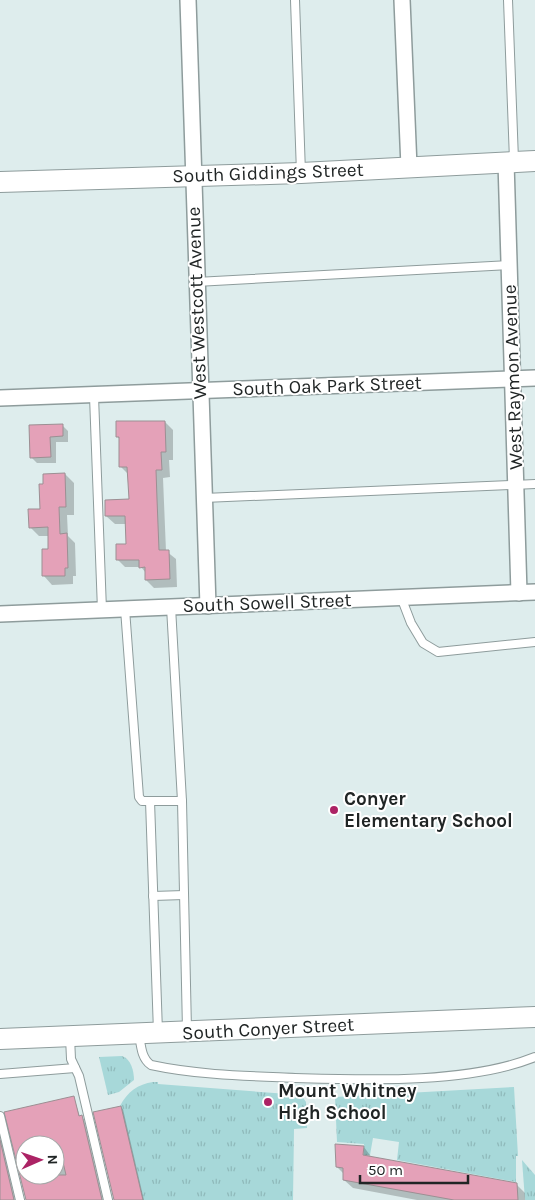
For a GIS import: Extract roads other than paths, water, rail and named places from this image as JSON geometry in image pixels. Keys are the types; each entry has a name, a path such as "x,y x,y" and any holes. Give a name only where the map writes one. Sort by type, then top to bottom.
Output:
{"street":[{"name":"West Westcott Avenue","path":"188,0 192,177 208,606"},
{"path":"402,0 409,166"},
{"name":"South Giddings Street","path":"0,182 301,173 535,161"},
{"name":"West Raymon Avenue","path":"510,162 510,265 519,592"},
{"name":"South Oak Park Street","path":"0,398 94,396 535,378"},
{"name":"South Sowell Street","path":"0,614 535,592"},
{"name":"South Conyer Street","path":"0,1039 535,1017"}],"lane":[{"path":"295,0 301,173"},
{"path":"508,0 510,162"},
{"path":"196,282 510,265"},
{"path":"94,396 102,610"},
{"path":"204,498 535,484"},
{"path":"401,598 411,623 423,643 438,652 535,642"},
{"path":"171,607 182,801 187,1032"},
{"path":"125,609 137,786 142,801 182,801"},
{"path":"150,802 154,896 149,1034 143,1054 146,1061 152,1065 245,1076 334,1079 433,1077 488,1072 535,1057"},
{"path":"154,896 184,895"},
{"path":"70,1036 72,1059 108,1200"},
{"path":"0,1074 75,1068"},
{"path":"0,1116 20,1200"}],"place":[{"name":"Conyer Elementary School","path":"334,810"},
{"name":"Mount Whitney High School","path":"268,1102"}]}
